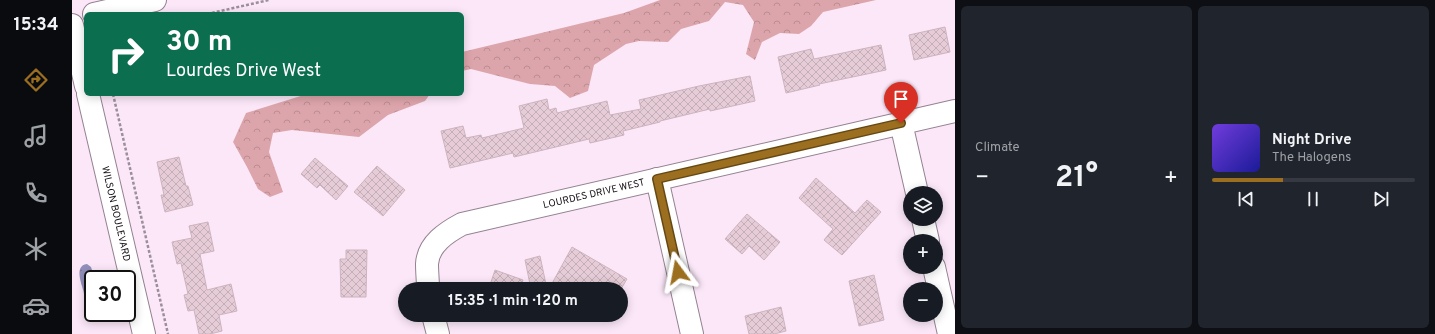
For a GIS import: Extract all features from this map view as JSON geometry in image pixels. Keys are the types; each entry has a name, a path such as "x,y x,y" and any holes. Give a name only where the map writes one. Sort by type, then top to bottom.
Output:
{"street":[{"path":"103,12 155,0"},
{"path":"72,19 84,16"},
{"path":"72,25 84,77"},
{"name":"WILSON BOULEVARD","path":"88,96 144,334"},
{"name":"LOURDES DRIVE WEST","path":"428,282 427,262 431,251 445,234 462,224 955,111"},
{"path":"901,123 915,186"},
{"path":"657,179 692,334"},
{"path":"936,274 949,334"},
{"path":"435,322 438,334"}],"path":[{"path":"216,12 269,0"},
{"path":"113,96 168,334"}],"green space":[{"path":"660,0 876,0 823,12 811,26 799,34 780,33 762,42 755,60 746,54 754,22 743,5 725,2 709,21 681,29 668,42 639,41 626,44 594,65 588,91 570,98 555,86 530,84 471,69 464,71 464,52 624,13"},
{"path":"301,96 429,96 425,101 388,115 359,137 292,130 273,133 269,152 283,192 270,197 258,189 233,142 246,113"}],"water":[{"path":"87,264 92,270 84,270 84,294 79,273 83,266"}],"building":[{"path":"945,27 950,52 914,60 909,35"},
{"path":"881,45 886,70 819,84 820,85 786,93 778,57 811,49 814,59"},
{"path":"750,76 755,101 710,111 710,109 660,121 623,131 624,135 590,143 589,139 514,157 513,153 450,168 441,131 463,126 466,138 481,135 482,138 524,128 519,106 547,99 549,110 556,108 557,113 607,101 610,115 641,109 639,100"},
{"path":"179,157 186,186 188,186 193,205 165,212 161,195 164,195 157,162"},
{"path":"315,158 348,186 336,200 320,185 317,188 301,174"},
{"path":"377,166 405,190 383,216 354,192"},
{"path":"816,178 855,213 867,200 881,212 842,255 824,240 833,229 799,198"},
{"path":"747,214 780,242 764,260 749,246 742,254 725,239"},
{"path":"208,222 214,251 200,254 207,290 231,284 237,311 219,315 222,331 210,334 199,334 194,310 188,311 184,295 188,294 181,263 177,264 172,242 192,238 189,226"},
{"path":"572,247 627,279 625,282 553,282"},
{"path":"346,250 367,250 366,297 341,297 340,259 346,259"},
{"path":"540,256 546,282 530,282 525,260"},
{"path":"495,270 523,280 522,282 491,282"},
{"path":"874,275 884,320 859,326 849,281"},
{"path":"781,307 786,331 774,334 749,334 745,316"}],"route":[{"path":"678,272 657,179 901,123"}]}
